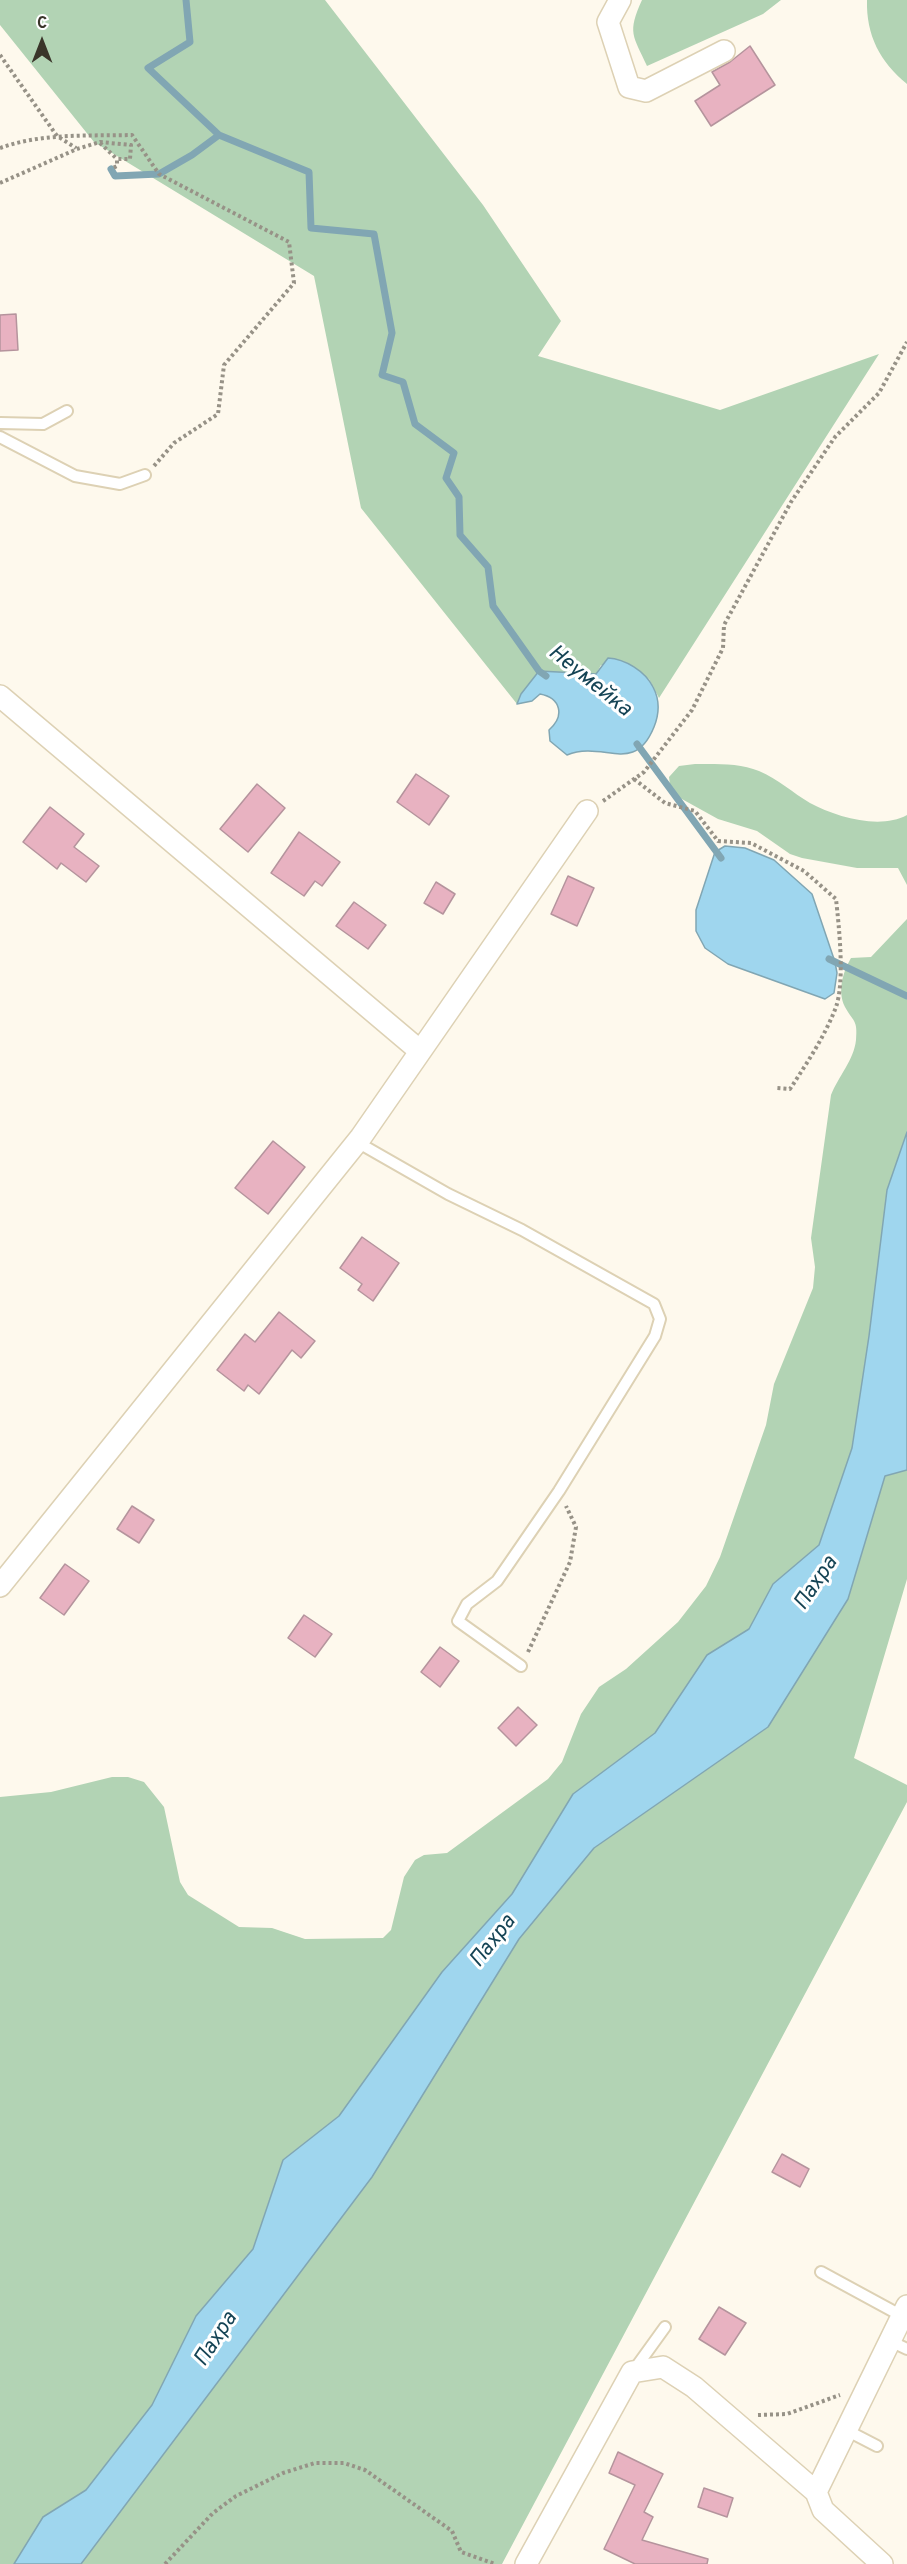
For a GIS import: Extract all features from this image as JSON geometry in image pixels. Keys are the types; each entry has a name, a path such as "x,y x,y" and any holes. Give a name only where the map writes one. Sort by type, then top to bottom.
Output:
{"street":[{"path":"620,0 608,22 629,87 646,91 724,51"},
{"path":"0,696 420,1051"},
{"path":"0,1586 357,1142 587,812"},
{"path":"816,2492 868,2386 898,2345 904,2311"},
{"path":"526,2564 632,2372 663,2367 694,2387 816,2492 824,2510 882,2564"}],"lane":[{"path":"0,423 43,424 67,411"},
{"path":"0,437 75,476 120,484 145,475"},
{"path":"357,1142 448,1194 522,1230 654,1304 660,1318 655,1336 559,1491 497,1581 467,1604 458,1621 521,1666"},
{"path":"821,2272 904,2311"},
{"path":"632,2372 664,2327"},
{"path":"846,2430 877,2446"}],"path":[{"path":"0,56 57,136 77,149"},
{"path":"0,148 57,136 132,135 159,174 289,242 294,283 224,365 218,414 174,443 145,475"},
{"path":"0,183 77,149 100,142 131,145 130,159 117,159 100,142"},
{"path":"111,169 117,166 117,159"},
{"path":"587,812 644,772 692,710 723,648 724,625 791,502 835,437 879,393 907,342"},
{"path":"634,779 665,802 695,811 718,841 751,843 804,871 836,899 840,933 837,1005 814,1052 790,1089 776,1088"},
{"path":"521,1666 570,1562 576,1527 559,1491"},
{"path":"727,2415 787,2414 868,2386"},
{"path":"165,2564 213,2513 236,2496 283,2473 315,2463 344,2463 365,2470 452,2531 461,2552 495,2564"}],"green space":[{"path":"0,0 325,0 483,205 561,321 538,356 720,410 879,354 659,698 649,679 601,665 596,674 577,674 568,671 521,694 517,704 361,508 314,276 94,142 0,25"},
{"path":"642,0 781,0 763,14 647,66 635,40 633,27"},
{"path":"867,0 907,0 907,84 889,67 876,47 869,25"},
{"path":"728,764 752,768 773,778 810,803 845,817 884,821 907,815 907,885 898,868 857,868 790,854 757,831 718,819 671,793 669,777 679,766"},
{"path":"907,919 907,1132 887,1190 852,1448 819,1545 773,1584 749,1629 707,1655 655,1733 573,1794 512,1894 442,1972 339,2116 283,2160 253,2249 196,2316 152,2405 86,2490 43,2517 14,2564 0,2564 0,1797 51,1792 112,1777 128,1777 144,1782 164,1807 180,1882 188,1895 239,1927 272,1928 305,1939 383,1938 391,1930 404,1877 415,1860 424,1855 447,1853 548,1779 562,1762 581,1714 599,1687 626,1669 678,1622 706,1586 720,1557 766,1425 774,1384 813,1288 815,1267 811,1238 831,1095 849,1061 856,1040 856,1024 845,1007 841,995 843,975 851,958 871,957"},
{"path":"907,1470 907,1579 854,1758 907,1785 907,1802 502,2564 81,2564 372,2177 519,1939 594,1848 768,1727 848,1599 885,1476"}],"water":[{"path":"608,658 634,667 649,681 658,701 654,727 646,742 637,750 617,754 593,751 567,755 550,741 549,730 559,714 553,699 540,694 532,701 517,704 521,694 539,671 596,674"},
{"path":"725,846 745,848 774,860 812,894 835,962 837,973 834,993 825,999 728,964 705,948 696,931 696,910 715,852"},
{"name":"Пахра","path":"907,1132 907,1470 885,1476 848,1599 768,1727 594,1848 519,1939 372,2177 81,2564 14,2564 43,2517 86,2490 152,2405 196,2316 253,2249 283,2160 339,2116 442,1972 512,1894 573,1794 655,1733 707,1655 749,1629 773,1584 819,1545 852,1448 887,1190"}],"building":[{"path":"750,46 775,85 711,126 695,101 720,85 712,72 730,62"},
{"path":"16,314 18,350 0,351 0,315"},
{"path":"416,774 449,796 429,825 397,802"},
{"path":"257,784 285,808 248,852 220,829"},
{"path":"50,807 84,834 74,847 99,866 86,882 61,863 57,869 23,842"},
{"path":"299,832 340,862 322,886 315,881 304,896 271,873"},
{"path":"568,876 594,888 577,926 551,914"},
{"path":"436,882 455,894 443,914 424,903"},
{"path":"354,902 386,925 368,949 336,926"},
{"path":"273,1141 305,1167 268,1214 235,1188"},
{"path":"362,1237 399,1263 373,1301 358,1290 362,1284 340,1268"},
{"path":"279,1312 315,1341 301,1358 292,1350 259,1394 248,1385 244,1391 217,1370 245,1334 255,1342"},
{"path":"132,1506 154,1520 139,1543 117,1529"},
{"path":"65,1564 89,1581 64,1615 40,1598"},
{"path":"304,1615 332,1634 315,1657 288,1638"},
{"path":"440,1647 459,1661 440,1687 421,1672"},
{"path":"518,1707 537,1725 516,1746 498,1728"},
{"path":"782,2154 809,2169 800,2187 772,2172"},
{"path":"719,2307 746,2323 725,2355 699,2339"},
{"path":"618,2452 663,2474 644,2512 653,2517 642,2540 708,2559 707,2564 635,2564 604,2549 635,2485 609,2473"},
{"path":"704,2488 733,2498 727,2517 698,2507"}],"waterway":[{"name":"Неумейка","path":"186,0 190,42 148,68 219,135 309,172 311,228 374,234 392,333 382,375 403,382 415,424 454,453 446,478 459,497 460,535 488,567 493,606 539,671 546,676"},
{"path":"111,169 115,176 159,174 192,155 219,135"},
{"name":"Неумейка","path":"637,744 721,858"},
{"name":"Неумейка","path":"829,959 907,996"}]}
